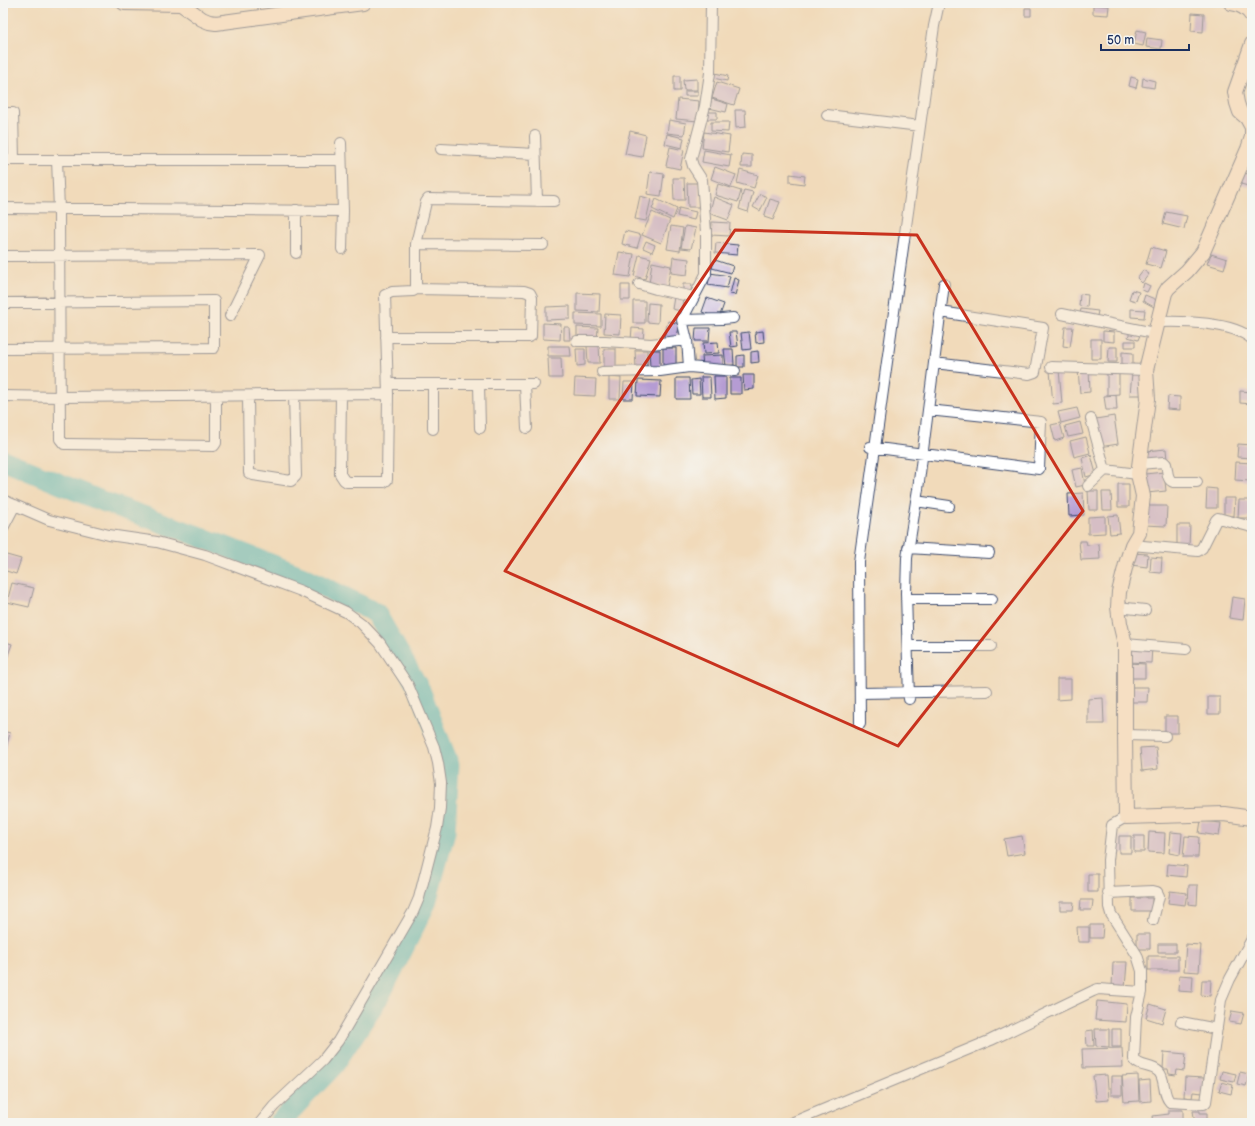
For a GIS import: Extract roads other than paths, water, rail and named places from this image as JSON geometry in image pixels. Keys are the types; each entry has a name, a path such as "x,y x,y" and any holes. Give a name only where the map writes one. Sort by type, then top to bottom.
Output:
{"street":[{"path":"124,3 181,4 202,19 208,22 216,23 363,3"},
{"path":"689,367 687,340 682,320 706,274 706,232 702,180 690,159 705,106 710,73 711,3"},
{"path":"860,724 859,562 872,448 934,26 939,3"},
{"path":"1231,3 1246,8 1252,16"},
{"path":"1126,817 1124,735 1125,644 1118,607 1119,592 1132,545 1139,533 1143,496 1139,469 1148,399 1146,370 1156,327 1168,288 1191,268 1203,252 1244,160 1252,138 1252,128 1247,118 1240,112 1235,92 1250,59 1252,44"},
{"path":"3,113 13,113 14,160"},
{"path":"827,115 920,126"},
{"path":"535,136 536,201"},
{"path":"341,143 343,211 342,249"},
{"path":"441,149 535,154"},
{"path":"3,160 341,160"},
{"path":"58,160 60,439 64,444 214,446 216,443 216,396"},
{"path":"416,289 416,244 428,199 554,201"},
{"path":"3,208 343,211"},
{"path":"296,210 296,253"},
{"path":"416,244 543,245"},
{"path":"3,256 260,255 230,316"},
{"path":"639,284 694,297"},
{"path":"909,695 906,558 916,501 944,284"},
{"path":"341,395 340,474 344,480 348,482 384,482 387,480 388,394 388,384 386,337 385,295 392,292 413,291 416,289 524,291 530,293 532,297 531,336 529,337 386,337"},
{"path":"3,303 214,301 214,348 3,349"},
{"path":"934,363 1029,374 1035,372 1043,328 941,312"},
{"path":"1062,314 1156,327 1172,321 1220,326 1247,334 1252,339"},
{"path":"682,320 722,320 733,318"},
{"path":"577,341 651,344 687,340"},
{"path":"602,372 647,372 689,367 735,371"},
{"path":"1051,367 1146,370"},
{"path":"388,384 530,384 527,428"},
{"path":"433,384 433,429"},
{"path":"479,384 480,428"},
{"path":"3,396 60,397 388,394"},
{"path":"248,396 249,473 290,481 296,476 294,395"},
{"path":"872,448 1039,469 1041,422 928,410"},
{"path":"1091,419 1105,470"},
{"path":"1088,486 1105,470 1139,469 1164,462 1168,470 1168,477 1171,481 1197,482"},
{"path":"3,500 50,520 109,535 158,542 205,555 301,591 346,612 361,623 380,643 408,685 434,747 441,783 440,808 435,835 419,898 413,912 338,1041 323,1060 274,1106 260,1123"},
{"path":"916,501 949,506"},
{"path":"3,528 15,505"},
{"path":"1132,545 1198,551 1202,548 1218,518 1252,527"},
{"path":"908,548 990,553"},
{"path":"906,599 992,599"},
{"path":"1118,607 1146,610"},
{"path":"1125,644 1186,650"},
{"path":"908,646 991,646"},
{"path":"860,693 909,695 987,691"},
{"path":"1124,735 1165,736"},
{"path":"1252,818 1224,814 1126,817 1112,825 1108,860 1108,893 1111,914 1133,948 1140,961 1142,971 1142,992 1136,1017 1134,1059 1139,1064 1153,1068 1159,1072 1163,1080 1166,1096 1170,1102 1204,1104 1206,1102 1221,1000 1230,979 1252,939"},
{"path":"1108,893 1157,892 1159,896 1154,920"},
{"path":"790,1123 991,1040 1098,989 1142,992"},
{"path":"1181,1022 1217,1029"}],"waterway":[{"path":"3,460 99,500 193,534 304,577 376,613 420,690 449,765 445,832 426,903 380,995 334,1065 279,1123"}]}
